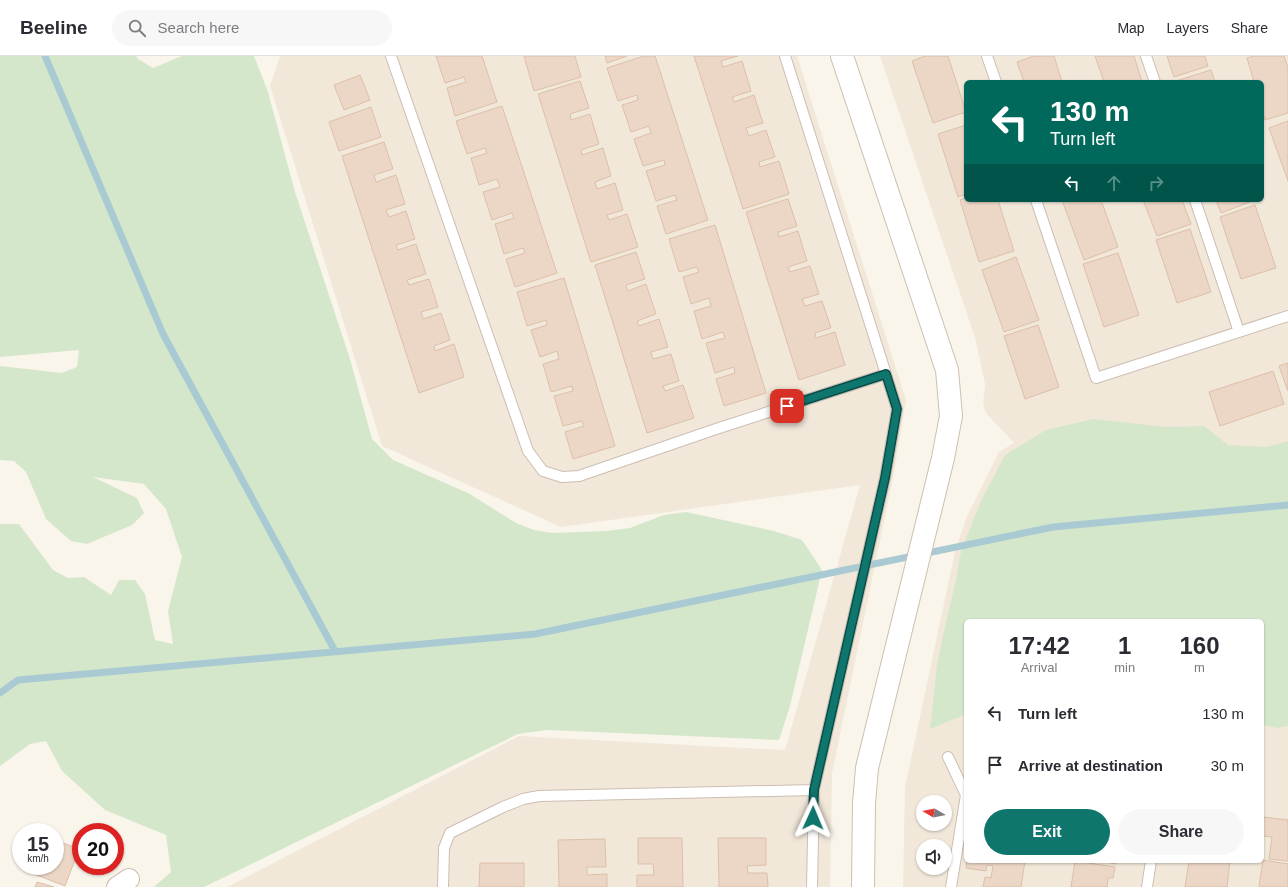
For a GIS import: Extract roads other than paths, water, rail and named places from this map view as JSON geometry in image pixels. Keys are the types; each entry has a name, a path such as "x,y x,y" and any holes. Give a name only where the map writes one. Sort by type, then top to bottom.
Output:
{"street":[{"path":"842,56 947,370 951,416 943,458 867,768 864,803 863,887"}],"lane":[{"path":"392,56 528,451 543,471 562,477 580,476 716,429 886,374"},
{"path":"786,56 897,409 885,478 814,790 812,887"},
{"path":"987,56 995,80"},
{"path":"1146,56 1154,80"},
{"path":"1037,202 1096,378 1288,316"},
{"path":"1196,202 1239,332"},
{"path":"948,756 964,791"},
{"path":"443,887 444,848 450,834 503,807 523,799 539,796 814,790"},
{"path":"952,887 964,808"},
{"path":"1147,887 1151,863"}],"waterway":[{"path":"45,56 163,334 335,651"},
{"path":"0,693 18,680 535,634 1053,527 1288,505"}]}
